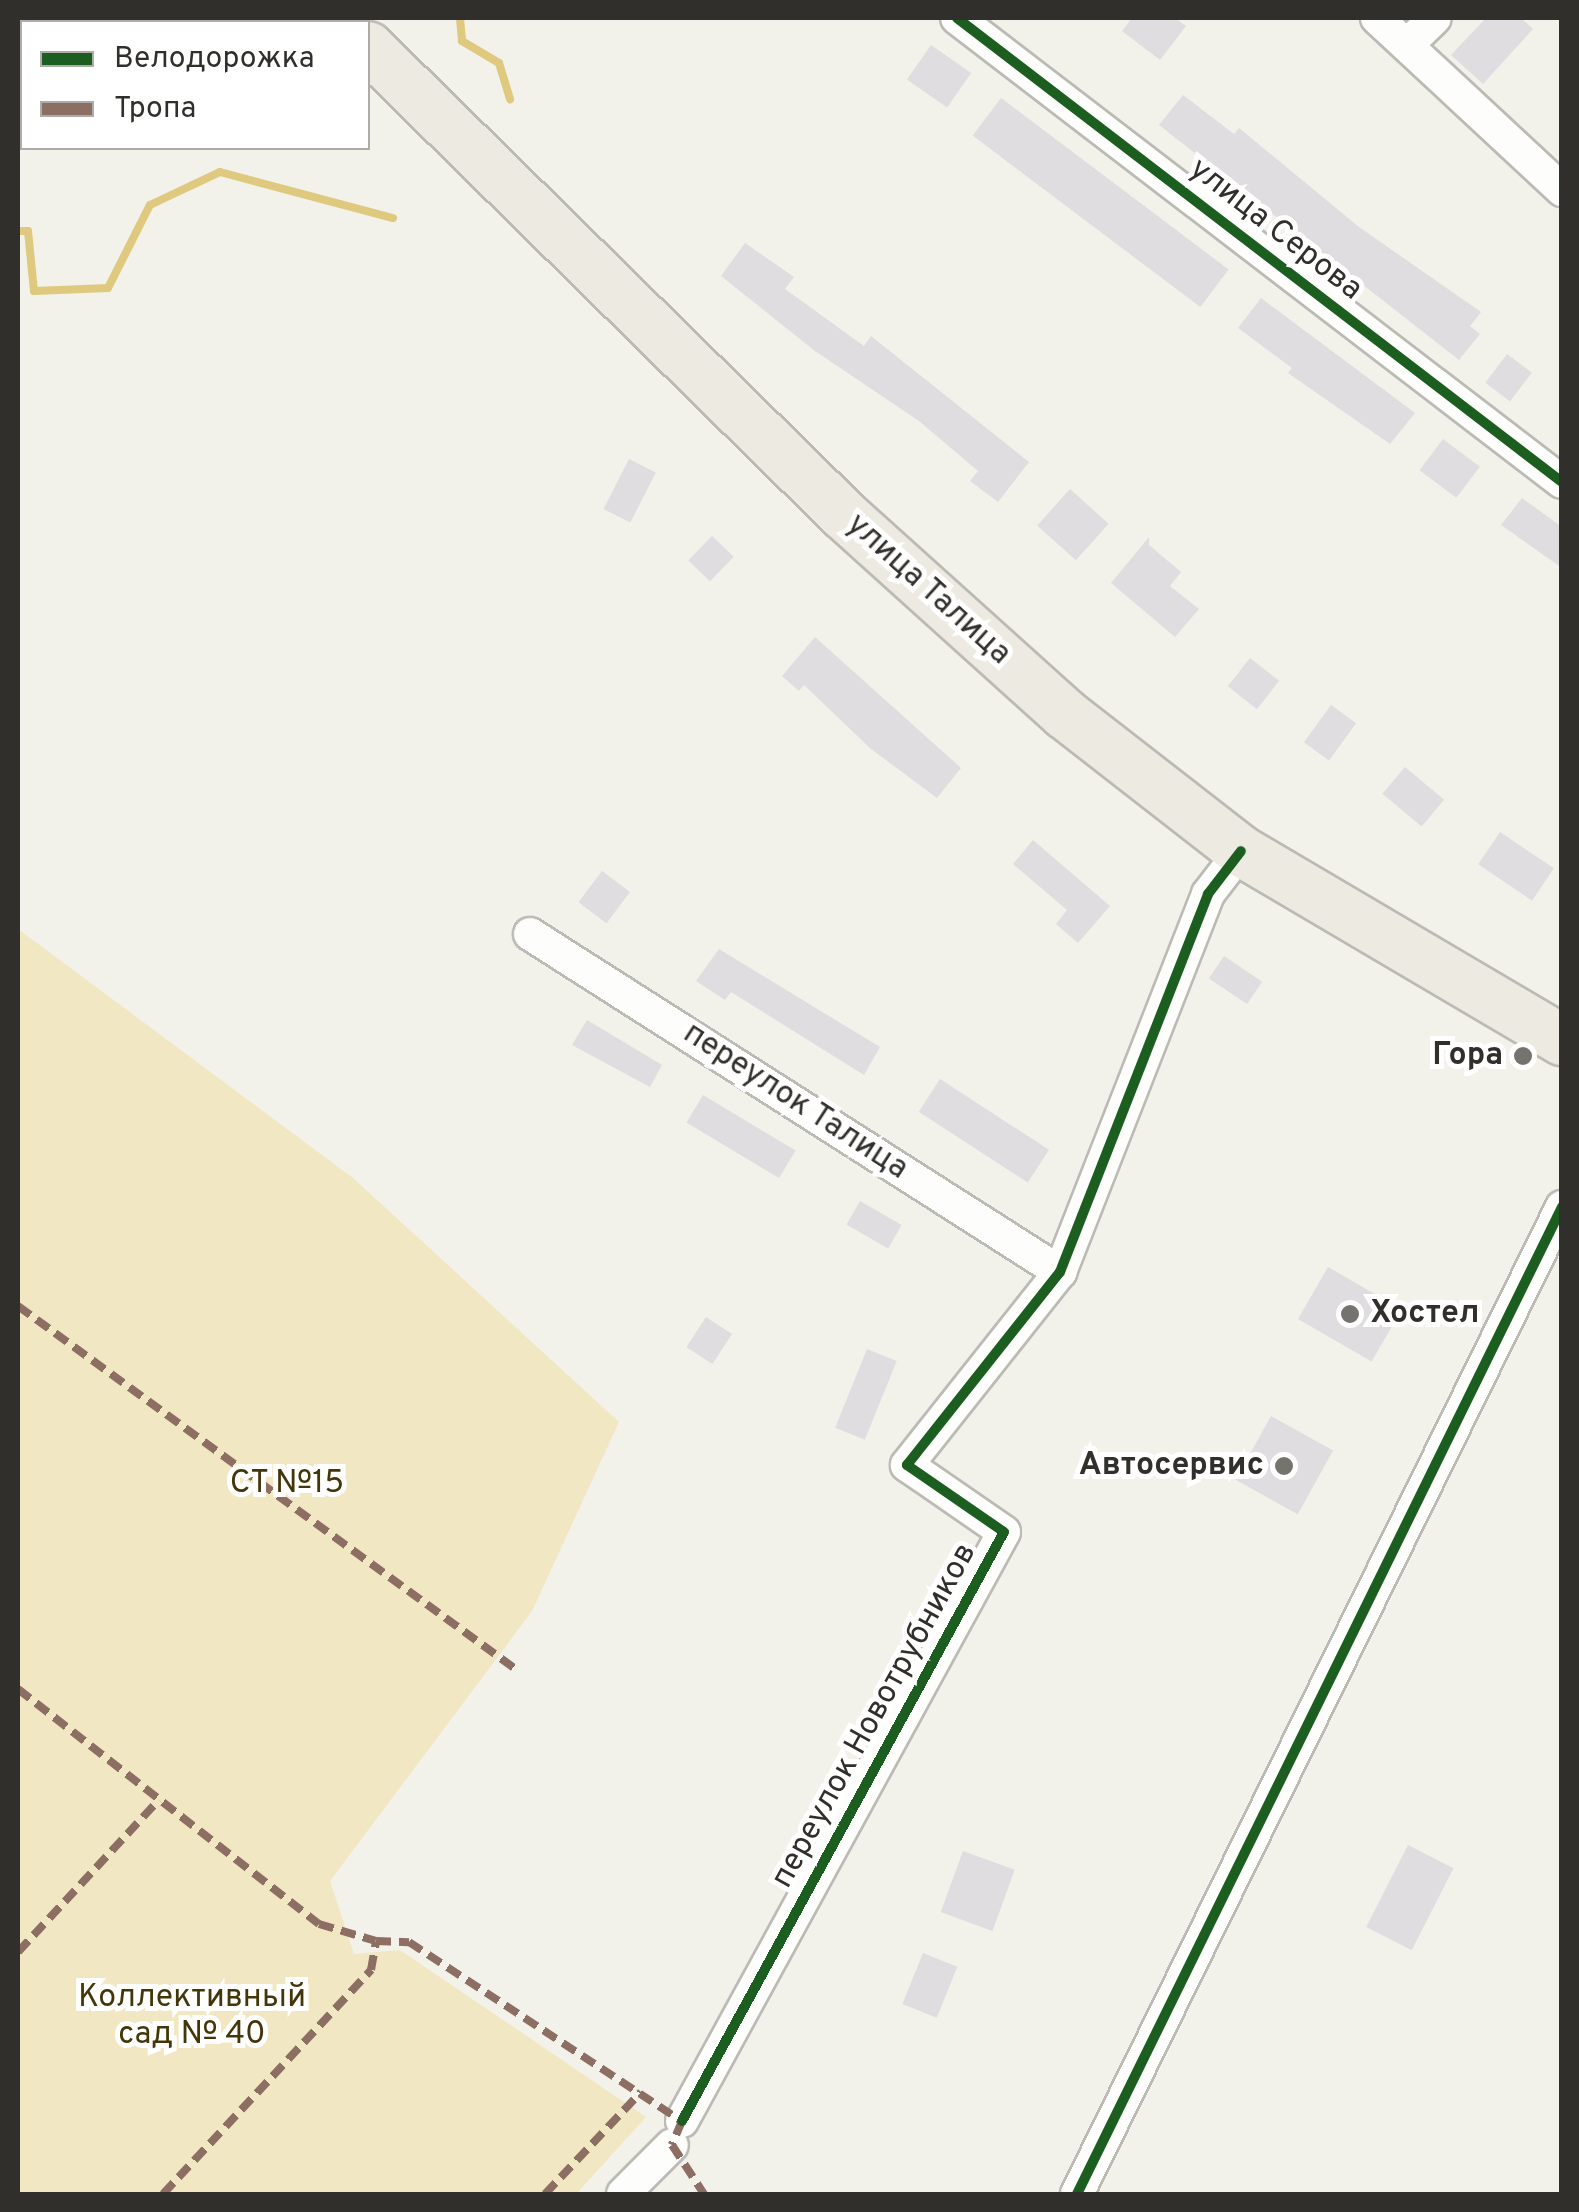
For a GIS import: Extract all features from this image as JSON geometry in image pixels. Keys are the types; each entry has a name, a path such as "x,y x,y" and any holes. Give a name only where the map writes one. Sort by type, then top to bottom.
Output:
{"main road":[{"name":"улица Талица","path":"370,49 843,514 1065,714 1241,852 1562,1040"}],"street":[{"name":"улица Серова","path":"957,18 1562,482"},
{"path":"1377,18 1562,190"},
{"path":"1408,44 1435,18"},
{"name":"переулок Новотрубников","path":"623,2194 677,2133 1004,1532 907,1466 1060,1272 1208,894 1241,852"},
{"name":"переулок Талица","path":"530,934 1060,1272"},
{"path":"1077,2194 1562,1206"}],"green space":[{"name":"СТ №15","path":"18,929 353,1178 619,1422 532,1611 330,1881 354,1954 400,1950 646,2117 576,2194 18,2194"}],"building":[{"path":"1132,18 1175,18 1186,26 1160,60 1122,31"},
{"path":"1486,18 1521,18 1533,29 1483,84 1451,55"},
{"path":"931,45 971,73 947,108 907,79"},
{"path":"1183,95 1234,134 1239,128 1359,227 1481,312 1470,326 1480,334 1459,360 1159,125"},
{"path":"1001,98 1229,270 1200,307 973,136"},
{"path":"745,243 794,277 785,289 864,346 871,336 1029,462 998,502 970,481 978,471 919,421 815,351 721,276"},
{"path":"1261,298 1415,413 1390,444 1288,373 1292,368 1238,328"},
{"path":"1507,354 1532,373 1510,401 1485,383"},
{"path":"1443,439 1480,467 1456,498 1420,470"},
{"path":"629,459 656,473 630,523 604,509"},
{"path":"1070,489 1109,524 1076,560 1037,525"},
{"path":"1522,498 1562,527 1562,568 1501,525"},
{"path":"712,536 734,557 710,581 688,560"},
{"path":"1149,537 1149,545 1181,572 1170,586 1199,609 1175,637 1111,583"},
{"path":"815,637 961,768 937,798 871,749 804,685 799,691 782,676"},
{"path":"1250,658 1279,681 1257,709 1228,686"},
{"path":"1331,705 1356,723 1329,760 1304,742"},
{"path":"1405,767 1444,800 1422,827 1383,794"},
{"path":"1500,832 1554,868 1532,901 1478,864"},
{"path":"1033,840 1110,906 1078,943 1056,924 1067,910 1013,864"},
{"path":"602,871 630,892 606,923 579,902"},
{"path":"719,949 880,1047 864,1075 731,992 725,1000 696,981"},
{"path":"1224,956 1262,982 1247,1004 1209,978"},
{"path":"587,1020 662,1065 650,1087 572,1045"},
{"path":"940,1079 1049,1150 1028,1183 919,1112"},
{"path":"703,1095 796,1151 779,1178 687,1122"},
{"path":"860,1201 902,1225 888,1248 846,1224"},
{"name":"Хостел","path":"1328,1267 1402,1310 1372,1361 1298,1319"},
{"path":"706,1317 732,1334 712,1364 686,1347"},
{"path":"867,1349 897,1361 865,1440 835,1428"},
{"name":"Автосервис","path":"1271,1416 1333,1450 1298,1514 1236,1480"},
{"path":"1408,1845 1453,1868 1412,1950 1366,1927"},
{"path":"963,1851 1015,1870 992,1931 941,1912"},
{"path":"923,1953 957,1967 937,2018 902,2004"}],"waterway":[{"path":"460,18 462,41 499,63 510,99"},
{"path":"18,231 28,231 34,291 108,288 150,205 220,172 393,218"}],"marked path":[{"path":"18,1306 514,1668"},
{"path":"18,1689 319,1924 376,1941 409,1942 682,2121 672,2145 704,2194"},
{"path":"18,1952 159,1800"},
{"path":"163,2194 371,1970 376,1941"},
{"path":"545,2194 641,2092"}],"cycle path":[{"path":"957,18 1562,482"},
{"path":"682,2121 1004,1532 907,1465 1060,1272 1208,894 1241,851"},
{"path":"1077,2194 1562,1207"}],"place":[{"name":"Гора","path":"1523,1056"},
{"name":"Хостел","path":"1350,1314"},
{"name":"Автосервис","path":"1284,1466"}],"park label":[{"name":"Коллективный сад № 40","path":"192,2018"}]}
